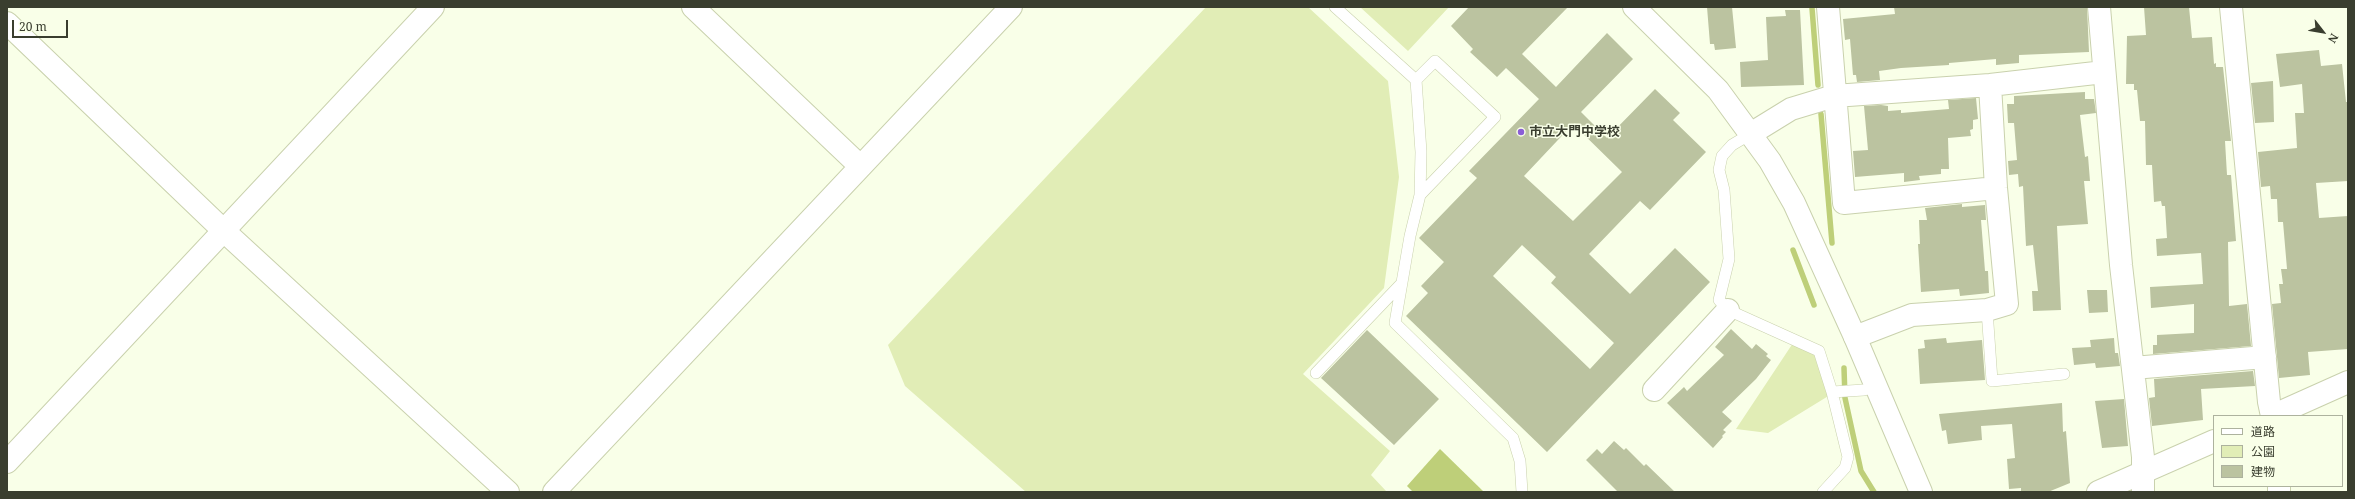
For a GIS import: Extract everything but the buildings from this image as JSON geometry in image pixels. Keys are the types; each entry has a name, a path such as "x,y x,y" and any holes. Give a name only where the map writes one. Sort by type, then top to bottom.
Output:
{"street":[{"path":"7,462 224,232 433,7"},
{"path":"693,7 860,166"},
{"path":"554,492 1010,7"},
{"path":"1634,7 1718,90 1752,133 1770,161 1794,203 1855,337 1921,492"},
{"path":"1828,7 1834,96 1844,203 1996,188"},
{"path":"2099,7 2121,265 2143,457 2142,482"},
{"path":"2231,7 2272,415"},
{"path":"7,23 224,232 508,492"},
{"path":"1752,133 1791,109 1834,96 1990,85 2104,72"},
{"path":"1855,337 1912,314 1987,310 2007,304 1996,188 1990,85"},
{"path":"1654,390 1728,310"},
{"path":"2133,368 2265,357"},
{"path":"2274,415 2348,382"},
{"path":"2098,492 2142,482 2213,442"}],"lane":[{"path":"1336,7 1416,80 1421,152 1420,194 1395,324 1513,438 1520,462 1522,492"},
{"path":"1416,80 1435,61 1495,117 1420,194"},
{"path":"1752,133 1732,145 1722,156 1719,170 1724,190 1729,259 1719,300 1728,310 1819,351 1832,392 1848,457 1845,468 1823,492"},
{"path":"1316,373 1402,283"},
{"path":"1987,310 1992,381 2064,374"},
{"path":"1832,392 1864,390 1876,387"}],"green space":[{"path":"1206,7 1308,7 1388,81 1399,177 1384,288 1303,374 1390,451 1371,475 1387,492 1026,492 905,386 888,345"},
{"path":"1360,7 1449,7 1408,51"},
{"path":"1793,343 1814,351 1830,395 1768,433 1736,429"}],"shaded area":[{"path":"1440,449 1484,492 1413,492 1407,486"}],"waterway":[{"path":"1812,8 1818,85"},
{"path":"1821,114 1832,243"},
{"path":"1793,250 1814,305"},
{"path":"1844,368 1845,398 1861,471 1874,492"}],"place":[{"name":"市立大門中学校","path":"1521,132"}]}
